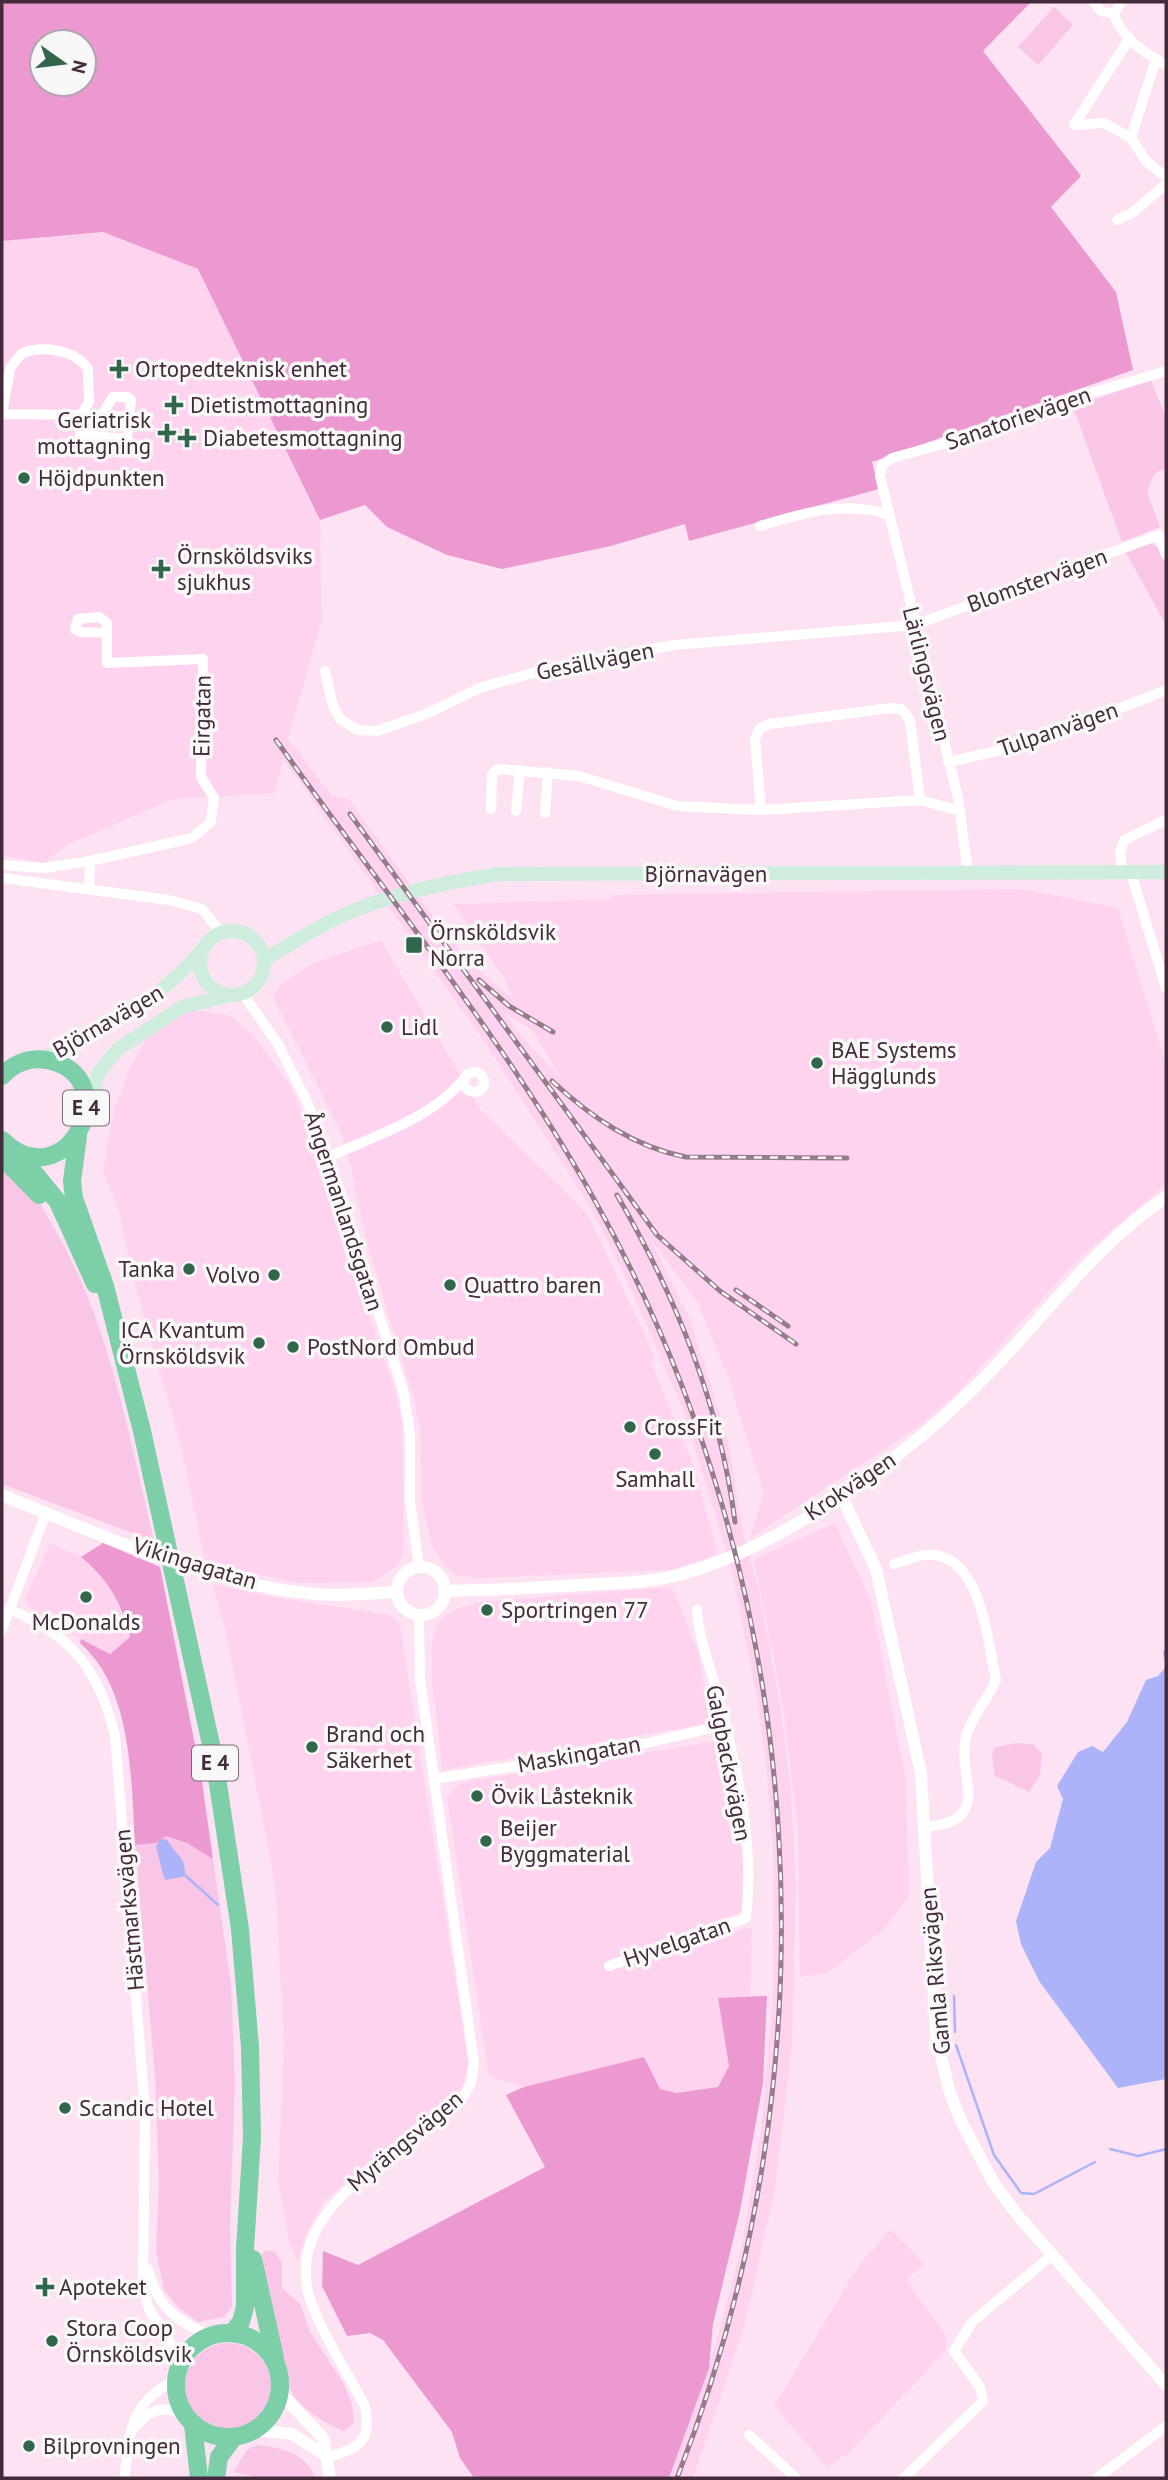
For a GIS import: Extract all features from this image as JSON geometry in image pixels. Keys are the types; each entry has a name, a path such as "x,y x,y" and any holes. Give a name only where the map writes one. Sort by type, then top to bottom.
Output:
{"highway":[{"name":"E 4","path":"2,1058 57,1063 73,1074 83,1090 86,1109 78,1136 72,1181 74,1198 94,1248 142,1432 194,1663 228,1845 244,1966 250,2047 252,2137 244,2276 245,2307 241,2322 232,2333"},
{"path":"2,1076 12,1067 34,1060"},
{"name":"E 4","path":"10,1155 47,1156 64,1149 78,1136"},
{"name":"E 4","path":"2,1140 10,1155 58,1202 111,1318"},
{"name":"E 4","path":"248,2217 257,2286 277,2368"},
{"path":"189,2420 219,2437 234,2437 254,2430 271,2415 279,2393 277,2368 260,2344 232,2333 212,2336 198,2343 178,2374 180,2404 189,2420 199,2478"},
{"path":"216,2478 219,2457 234,2437"}],"main road":[{"name":"Björnavägen","path":"264,959 340,916 435,885 500,874 1166,872"},
{"path":"236,932 251,937 261,949 264,959 259,980 236,995 215,990 204,979 200,964 203,949 221,933 236,932"},
{"name":"Björnavägen","path":"34,1060 68,1048 147,1003 165,989 203,949"},
{"name":"Björnavägen","path":"86,1109 99,1072 118,1049 182,1007 236,995"}],"street":[{"path":"1094,2 1105,13 1114,14"},
{"path":"1121,2 1114,14 1118,27 1129,39 1161,62 1131,138"},
{"path":"1129,39 1074,125 1104,123 1131,138 1146,161 1166,177"},
{"path":"1117,220 1132,213 1166,184"},
{"path":"100,416 110,399 121,395 131,400 127,439 80,435 81,415 89,402 90,376 85,364 67,354 38,350 25,352 15,358 10,368 3,415 81,415 100,416 129,417"},
{"name":"Sanatorievägen","path":"880,476 882,465 892,458 975,435 1078,397 1166,371"},
{"name":"Lärlingsvägen","path":"880,476 960,811 968,873"},
{"path":"760,526 836,508 866,509 889,515"},
{"name":"Blomstervägen","path":"915,625 1159,535 1166,555"},
{"name":"Gesällvägen","path":"325,671 333,706 340,719 352,729 370,731 426,714 482,687 559,666 675,645 915,625"},
{"name":"Eirgatan","path":"90,861 192,838 211,822 214,806 211,792 201,777 203,659 107,663 107,633"},
{"name":"Tulpanvägen","path":"948,762 1029,744 1166,690"},
{"path":"761,810 755,740 759,729 770,724 890,708 901,709 909,720 920,800"},
{"path":"491,809 494,771 520,769 584,777 667,805 761,810 920,800 960,811"},
{"path":"516,811 520,769"},
{"path":"545,813 548,772"},
{"path":"1166,820 1124,840 1120,852 1166,988"},
{"path":"2,865 44,868 90,861 89,889"},
{"path":"2,878 169,900 195,907 211,918 221,933"},
{"name":"Ångermanlandsgatan","path":"236,995 288,1062 329,1157 406,1402 410,1434 411,1513 419,1567"},
{"path":"329,1157 408,1123 463,1084"},
{"name":"Krokvägen","path":"444,1591 651,1580 682,1574 758,1542 841,1496 899,1453 962,1399 1137,1218 1166,1197"},
{"name":"Vikingagatan","path":"2,1495 143,1550 206,1571 299,1591 332,1595 397,1591"},
{"name":"Gamla Riksvägen","path":"841,1496 877,1569 916,1744 924,1827 936,2034 949,2090 974,2148 993,2182 1051,2256 1120,2329 1166,2385"},
{"path":"2,1630 46,1513"},
{"path":"894,1564 926,1555 943,1556 957,1564 967,1575 975,1589 996,1679 992,1691 967,1732 964,1745 970,1783 967,1805 951,1823 924,1827"},
{"path":"419,1567 438,1574 444,1591 437,1608 419,1614 405,1609 397,1591 403,1575 419,1567"},
{"name":"Hästmarksvägen","path":"9,1609 50,1629 79,1656 99,1685 115,1735 145,2111 146,2258 143,2287 149,2309 174,2347 178,2374"},
{"name":"Galgbacksvägen","path":"696,1610 698,1633 724,1725 745,1823 748,1864 746,1918"},
{"name":"Myrängsvägen","path":"328,2457 360,2444 366,2434 368,2420 365,2406 310,2298 306,2270 310,2246 322,2221 351,2186 464,2095 471,2083 474,2063 418,1665 419,1614"},
{"name":"Maskingatan","path":"433,1779 617,1750 724,1725"},
{"name":"Hyvelgatan","path":"609,1966 746,1918"},
{"path":"904,2478 983,2401 980,2386 954,2351 972,2322 1051,2256"},
{"name":"Hästmarksvägen","path":"146,2258 153,2290 164,2309 179,2321 212,2336"},
{"path":"124,2478 132,2430 140,2405 178,2374"},
{"path":"279,2393 323,2438 330,2478"},
{"path":"132,2430 151,2411 162,2407 189,2420"},
{"path":"1097,2478 1166,2426"},
{"path":"254,2430 292,2434 328,2457"},
{"path":"749,2435 796,2478"}],"shaded area":[{"path":"2,2 1031,2 983,51 1081,176 1051,207 1116,292 1133,370 872,462 879,489 689,541 685,524 611,546 502,569 447,555 387,527 365,505 320,520 198,269 103,232 2,241"},
{"path":"1054,7 1073,25 1038,65 1018,47"},
{"path":"103,232 198,269 320,520 322,618 288,739 332,796 348,798 448,937 479,970 515,1001 503,976 453,904 612,899 612,895 1023,889 1118,908 1166,1065 1166,1184 1078,1259 960,1390 922,1424 750,1538 764,1493 726,1371 697,1302 648,1235 690,1319 728,1441 744,1538 759,1590 780,1705 791,1793 796,1885 792,2044 775,2189 744,2328 693,2478 669,2478 709,2368 741,2250 761,2131 773,1995 773,1850 759,1710 732,1571 683,1409 622,1269 587,1202 484,1041 284,760 274,793 173,799 67,845 44,863 2,855 2,241","holes":["503,1012 532,1030 562,1079 520,1035"]},
{"path":"1151,380 1166,419 1166,468 1154,474 1147,492 1160,527 1122,542 1073,407"},
{"path":"1147,542 1160,548 1166,565 1166,625 1125,551"},
{"path":"381,940 480,1109 587,1213 655,1357 651,1363 692,1462 718,1554 671,1570 475,1578 456,1575 442,1562 432,1546 422,1501 420,1430 414,1400 365,1236 349,1159 342,1135 273,997 282,983 314,963"},
{"path":"185,1009 229,1015 251,1033 288,1082 322,1158 339,1226 396,1394 402,1423 402,1559 373,1582 300,1583 205,1563 181,1446 132,1274 120,1215 103,1171 113,1114 128,1071 153,1028"},
{"path":"2,1147 56,1232 79,1277 98,1324 122,1405 154,1541 2,1484"},
{"path":"835,1523 871,1601 906,1780 909,1897 881,1932 827,1973 800,1977 798,1830 783,1705 754,1559"},
{"path":"50,1543 81,1557 102,1575 123,1609 130,1637 110,1654 41,1617 24,1601"},
{"path":"103,1543 160,1567 201,1775 213,1859 187,1843 166,1836 157,1843 135,1845 130,1765 120,1710 97,1662 80,1643 81,1639 110,1654 130,1637 113,1592 81,1557"},
{"path":"212,1584 278,1598 390,1615 400,1624 468,2061 463,2086 456,2097 372,2160 324,2201 305,2235 298,2262 289,2242 278,2178 284,2040 275,1883 225,1628"},
{"path":"672,1587 699,1654 710,1723 442,1770 432,1680 432,1640 438,1624 445,1616 480,1602"},
{"path":"717,1741 722,1745 743,1857 742,1912 605,1962 609,1971 752,1927 750,1996 718,1999 729,2066 718,2087 676,2093 660,2089 644,2057 524,2087 489,2076 447,1798 459,1783"},
{"path":"1015,1743 1033,1744 1042,1754 1040,1775 1029,1792 995,1776 992,1757 994,1748"},
{"path":"166,1836 187,1843 213,1859 231,1985 235,2082 230,2227 232,2306 224,2317 198,2322 179,2308 164,2290 156,2251 159,2183 155,2076 135,1845 157,1843"},
{"path":"767,1996 763,2083 740,2211 713,2324 709,2368 669,2478 474,2478 460,2458 452,2432 383,2340 370,2333 347,2336 322,2286 323,2251 358,2265 545,2167 506,2095 524,2087 644,2057 660,2089 676,2093 718,2087 729,2066 718,1998"},
{"path":"891,2229 924,2264 906,2280 946,2336 946,2350 850,2452 827,2467 774,2406 860,2264"},
{"path":"266,2250 275,2252 282,2262 282,2288 300,2304 310,2332 344,2384 352,2404 354,2422 345,2431 316,2416 302,2405 287,2382 277,2346 263,2267 262,2254"},
{"path":"228,2343 252,2350 264,2362 271,2386 264,2410 252,2422 228,2429 204,2422 192,2410 185,2386 192,2362 204,2350"},
{"path":"257,2445 292,2453 306,2463 315,2478 261,2478 233,2472 248,2449"}],"water":[{"path":"1166,1646 1166,1667 1163,1653"},
{"path":"1166,1667 1166,2079 1118,2088 1039,1981 1021,1944 1016,1921 1036,1862 1050,1848 1063,1799 1057,1786 1078,1752 1092,1746 1103,1752 1127,1722 1146,1680 1158,1676"},
{"path":"166,1839 183,1861 186,1876 166,1880 156,1847 160,1840"}],"waterway":[{"path":"186,1876 218,1905"},
{"path":"954,1996 955,2032"},
{"path":"956,2045 994,2155 1021,2193 1034,2194 1095,2162"},
{"path":"1110,2149 1138,2156 1166,2149"}],"railway":[{"path":"276,740 482,1022 559,1139 594,1199 667,1348 722,1504 759,1665 778,1829 780,1994 763,2159 729,2321 677,2478"},
{"path":"350,814 657,1235 720,1291 796,1344"},
{"path":"479,980 509,1006 553,1032"},
{"path":"552,1081 582,1107 614,1129 649,1146 686,1157 847,1158"},
{"path":"617,1195 658,1273 692,1352 719,1435 735,1522"},
{"path":"736,1290 788,1326"}],"place":[{"name":"Ortopedteknisk enhet","path":"119,369"},
{"name":"Dietistmottagning","path":"174,405"},
{"name":"Geriatrisk mottagning","path":"167,433"},
{"name":"Diabetesmottagning","path":"187,438"},
{"name":"Höjdpunkten","path":"24,478"},
{"name":"Örnsköldsviks sjukhus","path":"161,569"},
{"name":"Örnsköldsvik Norra","path":"414,945"},
{"name":"Lidl","path":"387,1027"},
{"name":"BAE Systems Hägglunds","path":"817,1063"},
{"name":"Tanka","path":"189,1269"},
{"name":"Volvo","path":"274,1275"},
{"name":"Quattro baren","path":"450,1285"},
{"name":"ICA Kvantum Örnsköldsvik","path":"259,1343"},
{"name":"PostNord Ombud","path":"293,1347"},
{"name":"CrossFit","path":"630,1427"},
{"name":"Samhall","path":"655,1454"},
{"name":"McDonalds","path":"86,1597"},
{"name":"Sportringen 77","path":"487,1610"},
{"name":"Brand och Säkerhet","path":"312,1747"},
{"name":"Övik Låsteknik","path":"477,1796"},
{"name":"Beijer Byggmaterial","path":"486,1841"},
{"name":"Scandic Hotel","path":"65,2108"},
{"name":"Apoteket","path":"45,2287"},
{"name":"Stora Coop Örnsköldsvik","path":"52,2341"},
{"name":"Bilprovningen","path":"29,2446"}]}
